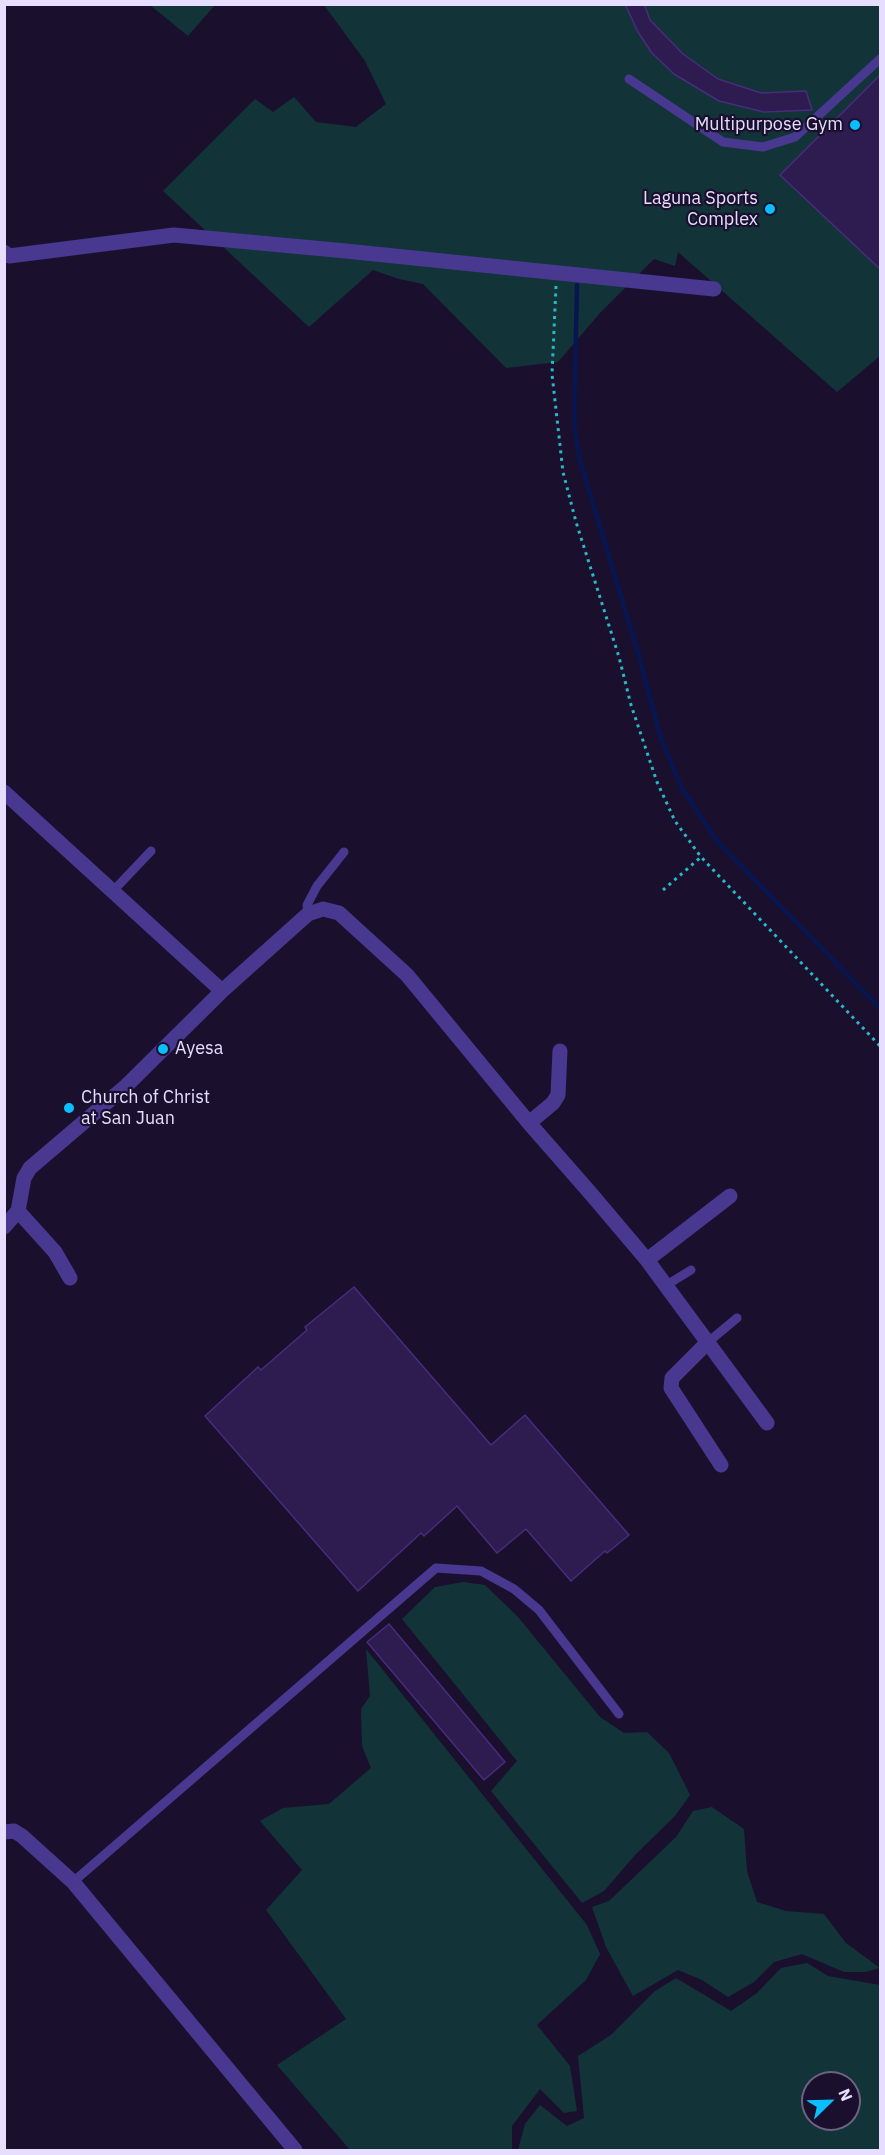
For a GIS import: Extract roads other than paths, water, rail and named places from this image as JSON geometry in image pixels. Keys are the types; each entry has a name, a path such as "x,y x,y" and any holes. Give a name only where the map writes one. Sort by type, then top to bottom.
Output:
{"street":[{"path":"6,255 174,235 714,289"},
{"path":"4,792 222,992"},
{"path":"4,1227 18,1211 24,1178 30,1168 124,1087 222,992 308,914 323,909 339,913 407,975 529,1123 647,1260 767,1423"},
{"path":"529,1123 553,1103 558,1095 560,1051"},
{"path":"647,1260 730,1196"},
{"path":"18,1211 55,1252 70,1278"},
{"path":"707,1343 672,1378 671,1388 721,1465"},
{"path":"4,1832 14,1831 22,1836 73,1882 295,2151"}],"lane":[{"path":"629,79 723,142 763,147 795,137 880,59"},
{"path":"113,891 151,851"},
{"path":"308,914 308,905 317,886 344,852"},
{"path":"665,1286 691,1270"},
{"path":"707,1343 737,1318"},
{"path":"73,1882 436,1568 481,1571 514,1589 539,1610 620,1714"}],"waterway":[{"path":"577,285 574,423 579,457 639,656 661,739 682,788 717,841 880,1008"}],"place":[{"name":"Multipurpose Gym","path":"855,125"},
{"name":"Laguna Sports Complex","path":"770,209"},
{"name":"Ayesa","path":"163,1049"},
{"name":"Church of Christ at San Juan","path":"69,1108"}]}
